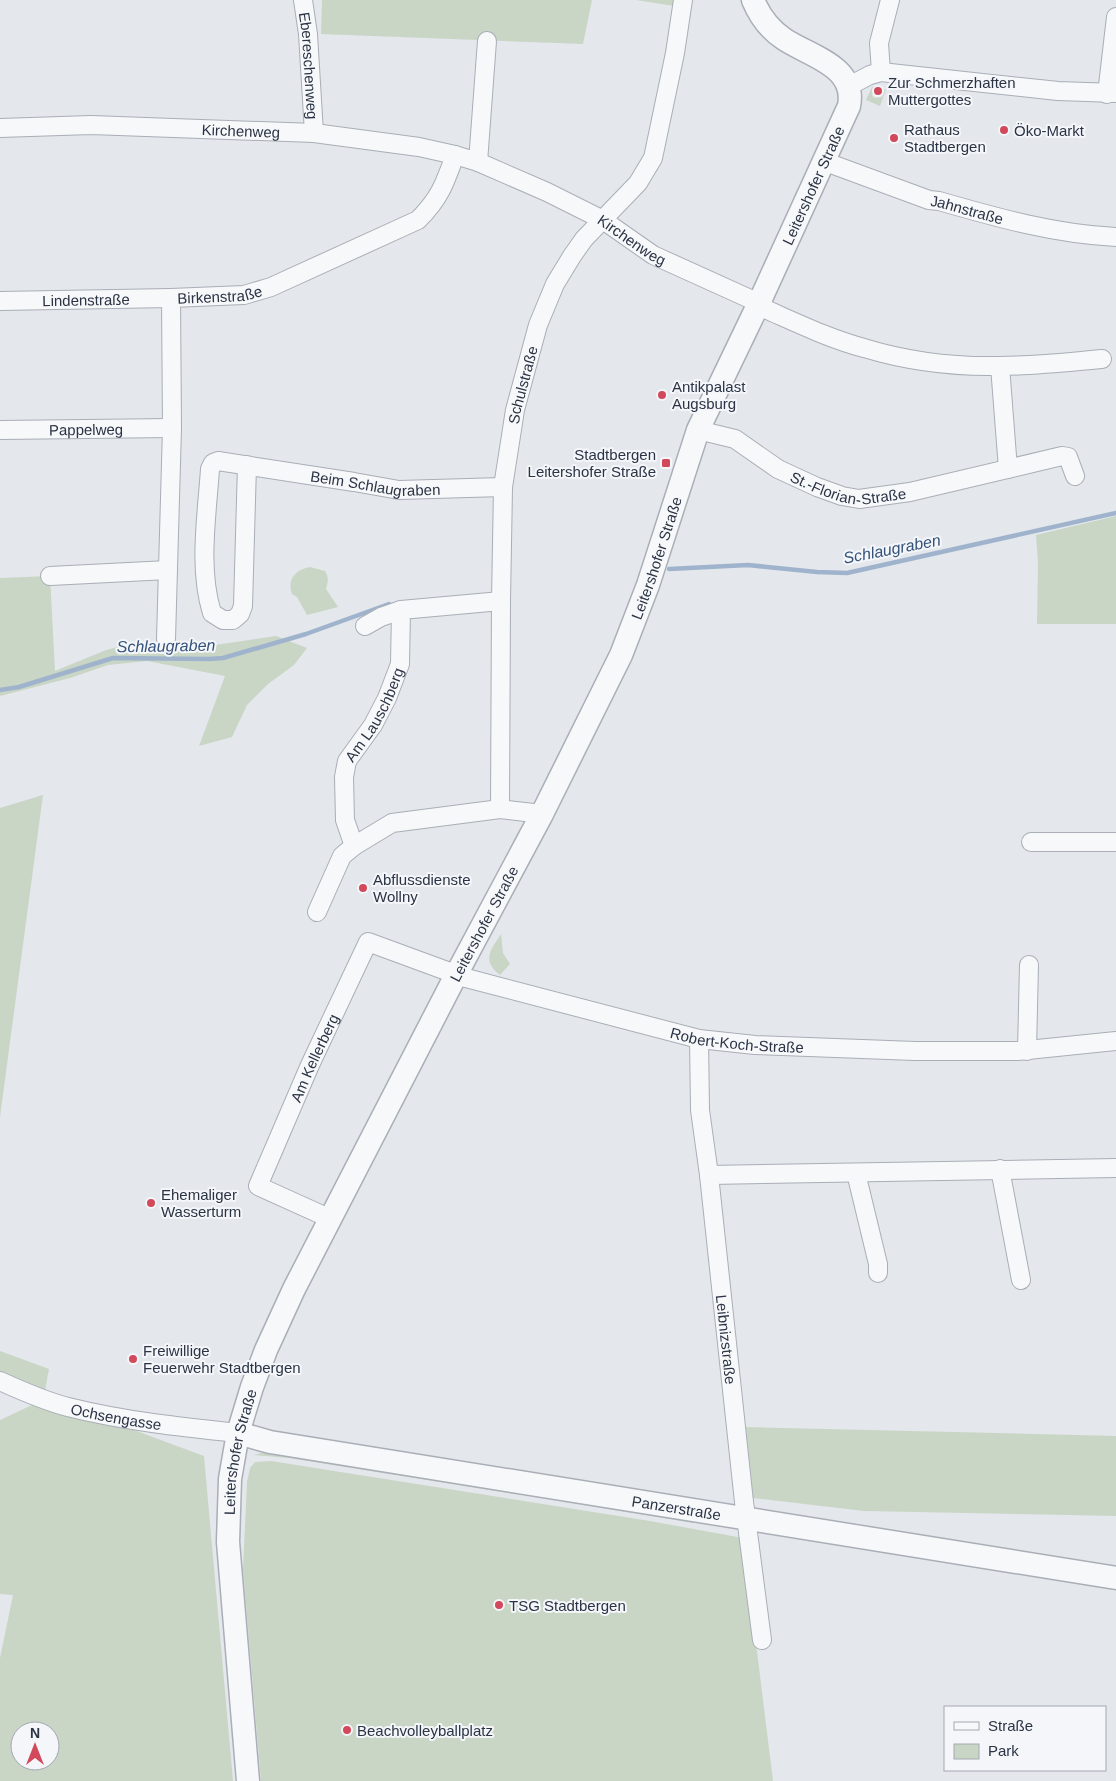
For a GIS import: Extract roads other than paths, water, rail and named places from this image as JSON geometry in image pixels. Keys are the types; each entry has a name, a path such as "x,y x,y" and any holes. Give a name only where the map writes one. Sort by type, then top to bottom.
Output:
{"street":[{"name":"Ebereschenweg","path":"303,0 308,34 314,133"},
{"name":"Schulstraße","path":"500,809 503,487 515,410 538,325 555,284 572,256 602,220 638,184 653,158 675,53 683,0"},
{"path":"753,0 758,13 775,32 785,40 822,59 833,67 843,76 849,86 870,75 881,72 1058,91 1111,94 1116,17"},
{"path":"881,72 879,43 890,0"},
{"path":"478,162 487,41"},
{"name":"Leitershofer Straße","path":"248,1781 228,1542 230,1479 238,1433 252,1387 266,1350 294,1289 456,975 542,814 620,655 652,576 698,430 759,303 849,106 851,98 849,86"},
{"name":"Kirchenweg","path":"0,128 90,125 314,133 419,147 455,155 478,162 547,192 602,220 653,255 759,303"},
{"name":"Birkenstraße","path":"166,639 172,428 171,298 244,296 271,287 418,220 432,207 443,190 455,155"},
{"name":"Jahnstraße","path":"823,161 930,200 997,218 1062,232 1116,237"},
{"name":"Lindenstraße","path":"0,301 171,298"},
{"path":"759,303 765,309 835,339 902,358 935,363 1000,366 1102,359"},
{"path":"1000,366 1008,469"},
{"name":"Pappelweg","path":"0,430 172,428"},
{"name":"St.-Florian-Straße","path":"698,430 735,439 778,469 816,487 842,496 859,498 910,492 1062,456 1068,457 1074,476"},
{"name":"Beim Schlaugraben","path":"247,465 243,606 240,614 233,620 223,620 212,613 206,585 205,546 210,469 213,463 218,461 247,465 399,490 503,487"},
{"path":"50,576 168,570"},
{"path":"365,626 381,617 401,610 501,601"},
{"name":"Am Lauschberg","path":"354,846 345,820 344,777 347,760 373,725 400,664 401,610"},
{"path":"317,912 342,856 354,846 392,823 500,809 542,814"},
{"path":"1031,842 1116,842"},
{"name":"Am Kellerberg","path":"331,1219 258,1186 310,1065 368,942 456,975"},
{"path":"1028,1050 1029,965"},
{"name":"Robert-Koch-Straße","path":"456,975 699,1039 755,1045 915,1051 1028,1050 1116,1041"},
{"name":"Leibnizstraße","path":"699,1039 700,1110 762,1640"},
{"path":"709,1175 1116,1168"},
{"path":"1000,1169 1021,1280"},
{"path":"856,1173 878,1264 878,1273"},
{"name":"Ochsengasse","path":"0,1381 31,1395 124,1419 238,1433"},
{"name":"Panzerstraße","path":"238,1433 270,1442 1116,1578"}],"waterway":[{"name":"Schlaugraben","path":"669,569 748,565 847,573 1116,513"},
{"name":"Schlaugraben","path":"0,690 19,687 113,658 223,658 306,634 389,604"}],"place":[{"name":"Zur Schmerzhaften Muttergottes","path":"878,91"},
{"name":"Öko-Markt","path":"1004,130"},
{"name":"Rathaus Stadtbergen","path":"894,138"},
{"name":"Antikpalast Augsburg","path":"662,395"},
{"name":"Stadtbergen Leitershofer Straße","path":"666,463"},
{"name":"Abflussdienste Wollny","path":"363,888"},
{"name":"Ehemaliger Wasserturm","path":"151,1203"},
{"name":"Freiwillige Feuerwehr Stadtbergen","path":"133,1359"},
{"name":"TSG Stadtbergen","path":"499,1605"},
{"name":"Beachvolleyballplatz","path":"347,1730"}]}
